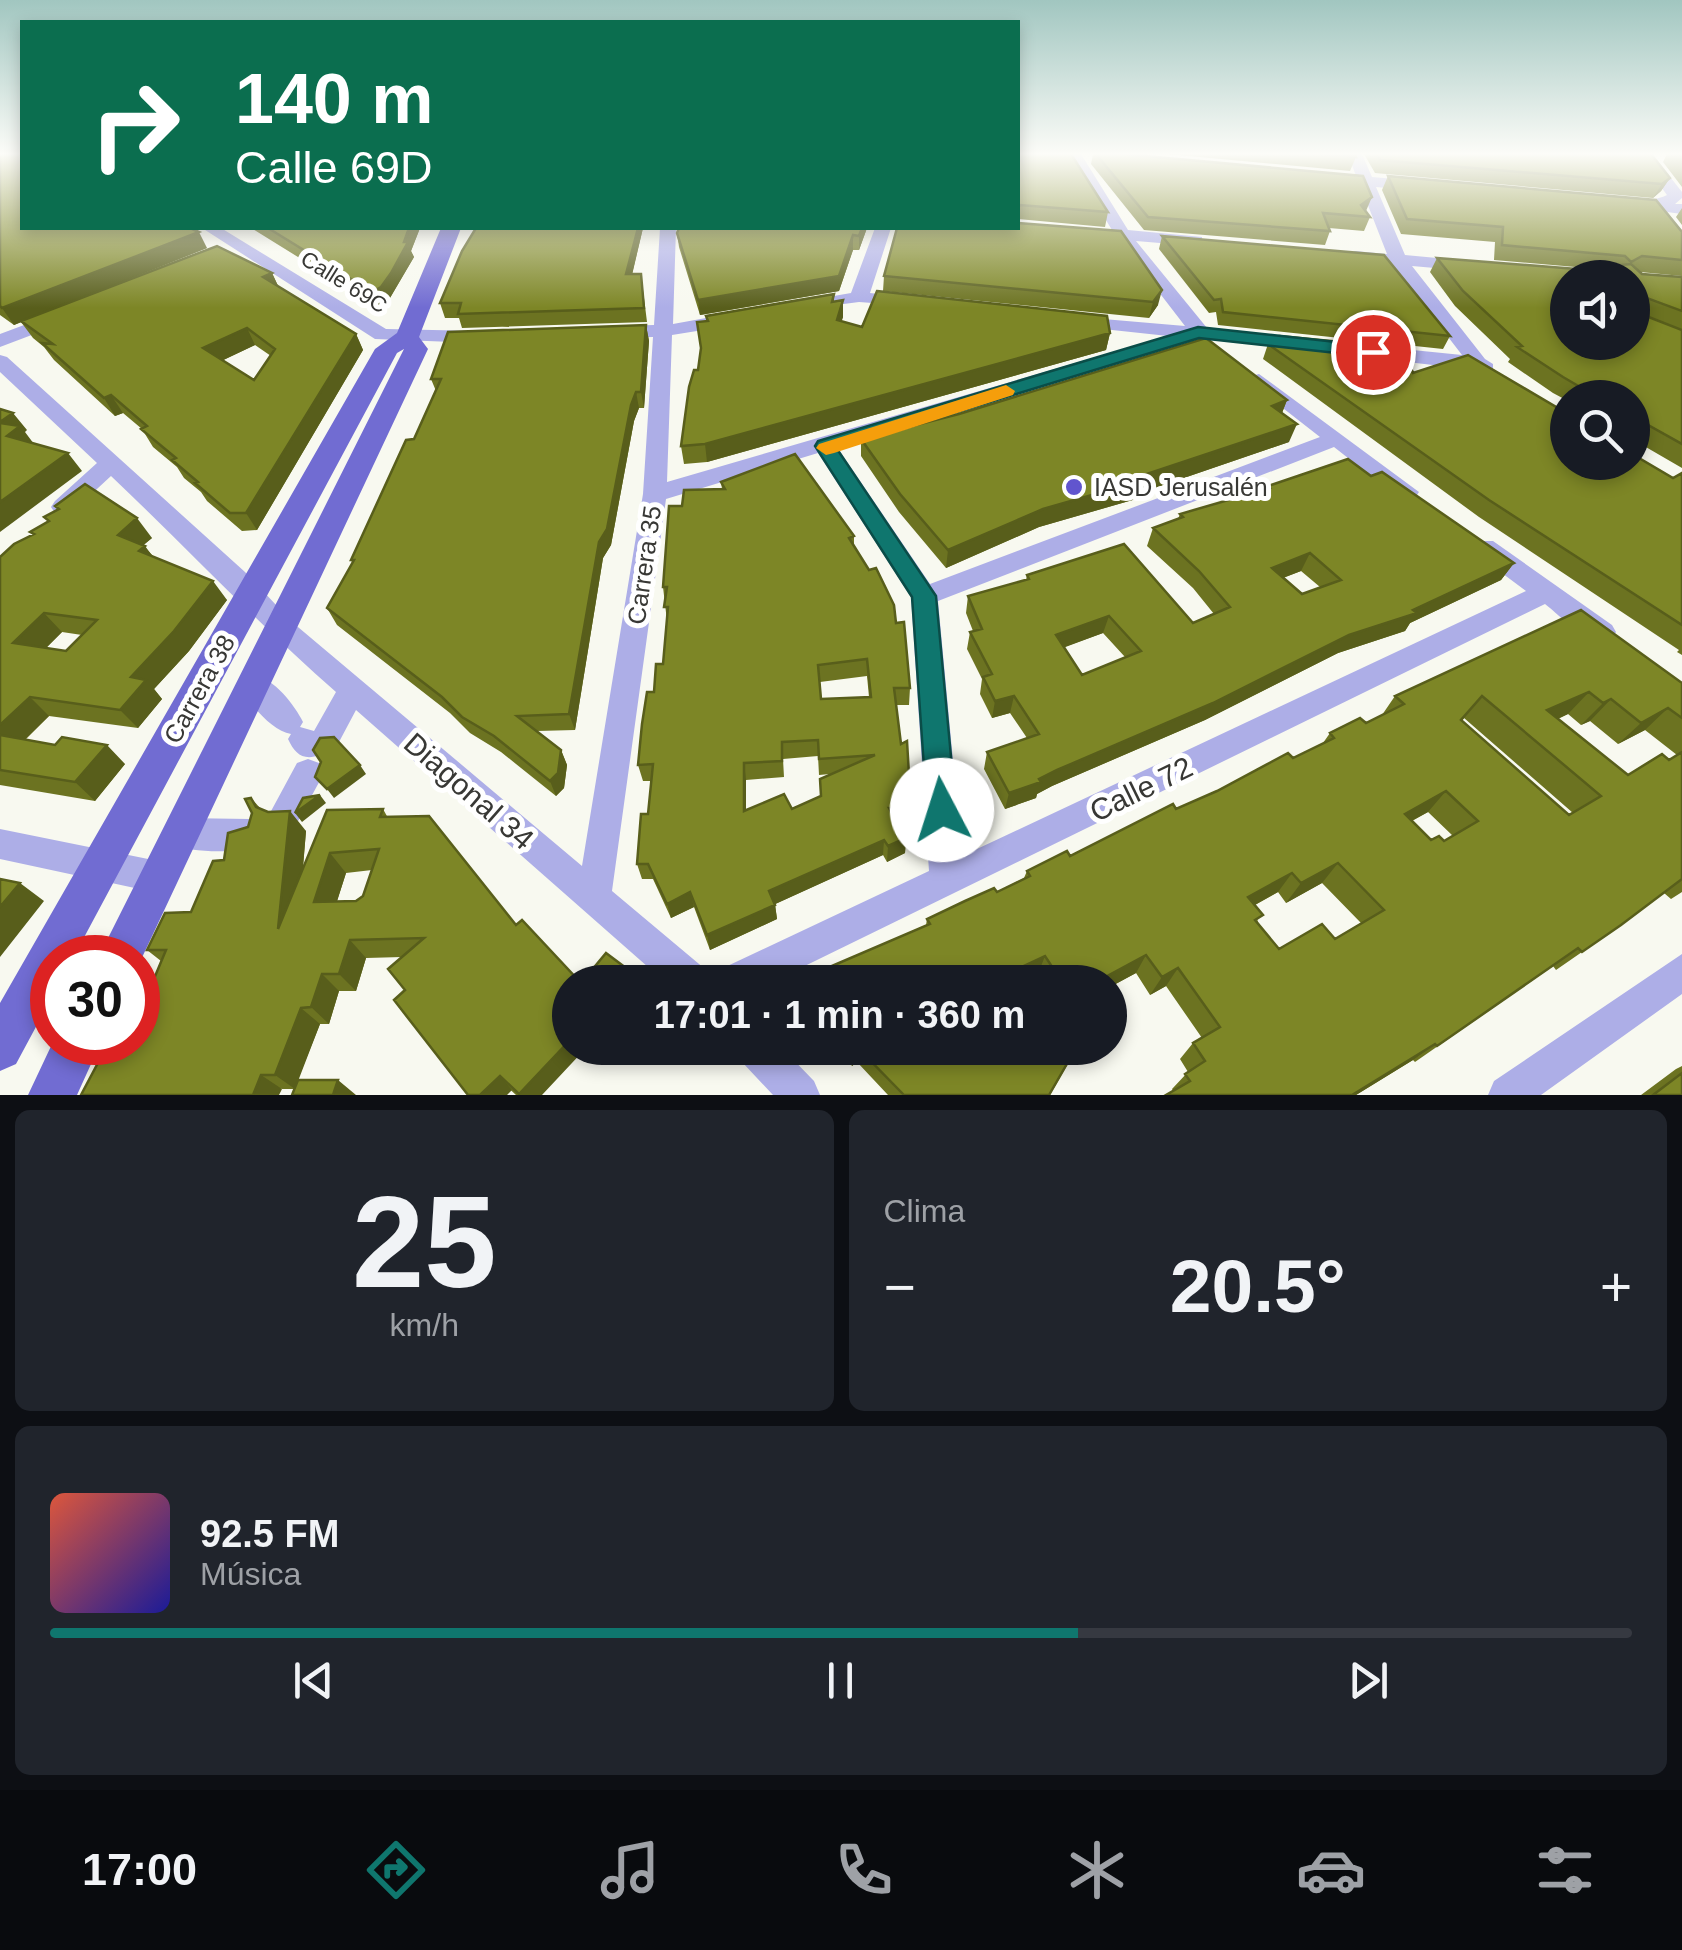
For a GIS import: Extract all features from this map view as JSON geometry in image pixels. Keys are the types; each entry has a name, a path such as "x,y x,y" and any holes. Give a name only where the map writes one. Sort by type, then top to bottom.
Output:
{"main road":[{"name":"Carrera 38","path":"0,1048 387,349 407,337 449,230"},
{"name":"Carrera 38","path":"130,935 416,349 407,337"},
{"path":"52,1095 67,1065"}],"street":[{"path":"1100,205 1114,234 1198,332 1428,507"},
{"path":"1374,205 1398,260 1478,363 1508,381"},
{"path":"1646,205 1682,208"},
{"path":"1658,206 1660,217 1682,241"},
{"name":"Calle 69C","path":"212,230 231,249 382,335 508,336"},
{"name":"Carrera 35","path":"594,899 655,494 668,230"},
{"path":"859,297 881,230"},
{"path":"1114,234 1222,244"},
{"path":"1339,255 1487,267"},
{"path":"801,307 859,297 934,305"},
{"path":"0,341 74,312"},
{"path":"587,333 666,331 743,317"},
{"path":"1048,317 1478,363"},
{"path":"655,494 1198,332"},
{"name":"Diagonal 34","path":"0,361 251,596 282,630 672,965"},
{"path":"924,596 1336,440"},
{"path":"825,446 924,596 947,881"},
{"path":"41,526 110,464"},
{"path":"1458,528 1622,646"},
{"name":"Calle 72","path":"770,965 1547,592"},
{"path":"254,684 307,743"},
{"path":"286,813 307,743 352,690"},
{"path":"181,833 250,834"},
{"path":"0,844 158,878"},
{"path":"1508,1095 1682,972"},
{"path":"772,1065 800,1095"}],"building":[{"path":"0,205 20,205 20,230 199,232 2,308"},
{"path":"1021,205 1104,205 1108,212"},
{"path":"1138,205 1361,205 1370,217 1323,213 1330,231 1148,217"},
{"path":"1401,205 1660,205 1682,232 1682,260 1642,256 1629,260 1625,256 1502,245 1503,227 1407,219"},
{"path":"1020,223 1121,231 1162,290 1153,302 884,276 896,230 1020,230"},
{"path":"271,230 408,230 404,242 408,242 391,273 372,292"},
{"path":"475,230 637,230 626,274 641,274 644,308 458,314 461,303 440,303"},
{"path":"861,230 859,236 853,235 839,276 698,300 677,233"},
{"path":"1162,236 1384,255 1450,336 1223,312 1221,299 1214,300"},
{"path":"217,246 272,273 263,277 356,334 246,513 230,513 141,429 147,426 111,395 104,398 42,343 53,344 21,321","holes":["247,328 275,349 254,380 203,348"]},
{"path":"1437,258 1550,267 1550,360 1650,360 1650,318 1682,330 1682,444 1650,426 1650,380 1568,380 1517,347 1522,346 1463,291"},
{"path":"1650,275 1682,277 1682,311 1650,299"},
{"path":"877,291 1107,316 1110,333 705,444 681,446 689,387 694,370 698,370 701,348 697,322 708,321 706,316 834,294 832,302 843,300 837,320 862,327"},
{"path":"646,325 641,392 636,392 631,405 607,529 599,542 569,714 517,716 561,750 558,773 550,781 494,736 462,717 327,608 354,560 406,440 414,439 441,379 431,379 448,332"},
{"path":"1279,336 1403,348 1413,373 1468,355 1550,403 1550,480 1650,480 1650,465 1673,478 1682,473 1682,625 1489,500 1268,344"},
{"path":"1206,338 1287,400 1272,406 1297,424 1138,477 1141,481 1043,509 948,550 900,494 861,439 959,414"},
{"path":"0,409 13,413 0,422"},
{"path":"0,423 20,426 7,436 68,453 0,502"},
{"path":"795,454 854,536 849,538 869,570 876,568 894,605 896,623 904,622 910,688 894,688 901,744 907,741 911,809 889,808 906,838 888,846 884,840 769,891 775,905 707,935 690,892 667,904 648,864 637,864 641,814 648,814 653,764 638,765 647,692 654,692 656,664 663,664 669,506 682,506 684,490 725,489 721,482","holes":["867,659 871,697 821,699 818,665","818,740 819,759 875,755 820,779 821,796 792,809 784,794 744,811 744,763 782,761 782,742"]},
{"path":"1348,459 1371,476 1382,472 1514,563 1413,610 1417,613 1349,635 1213,703 1009,793 987,752 1039,734 1014,696 995,701 983,677 992,674 970,632 982,629 968,596 1029,579 1027,575 1124,544 1193,623 1230,607 1153,528 1183,517 1180,514","holes":["1310,553 1341,580 1302,594 1272,568","1109,616 1141,651 1082,675 1056,635"]},
{"path":"85,484 137,518 118,535 145,546 139,551 213,581 131,677 146,680 120,710 30,697 0,725 0,557 49,521 44,517 59,509 55,506","holes":["44,613 97,620 66,651 13,643"]},
{"path":"1581,610 1682,683 1682,718 1668,708 1641,723 1611,699 1603,703 1589,692 1547,710 1628,775 1662,754 1669,760 1682,752 1682,879 1582,952 1578,948 1437,1046 1352,1095 1166,1095 1190,1081 1185,1074 1205,1061 1193,1043 1220,1027 1178,968 1162,977 1146,955 1127,965 1051,965 1045,956 1026,965 834,965 930,924 927,919 994,888 997,892 1030,876 1027,871 1067,851 1070,856 1173,804 1176,809 1217,791 1288,753 1293,758 1334,738 1330,733 1360,718 1366,723 1404,704 1395,696","holes":["1482,696 1601,796 1569,815 1461,720","1446,791 1478,821 1444,841 1439,836 1431,840 1405,814","1338,863 1384,910 1335,939 1322,924 1279,949 1255,920 1263,915 1248,897 1292,873 1301,883"]},
{"path":"0,735 55,745 62,737 107,745 75,782 0,770"},
{"path":"334,737 360,765 327,789 315,777 321,762 313,750 320,738"},
{"path":"320,795 295,813 303,798"},
{"path":"251,798 256,807 268,812 290,811 278,929 327,810 383,809 380,817 429,816 516,925 522,920 564,965 552,965 552,1059 519,1094 500,1076 480,1095 468,1095 394,1000 405,990 388,969 424,938 350,940 339,974 322,974 311,1007 301,1008 275,1075 261,1075 253,1095 81,1095 97,1065 160,1065 160,964 166,950 160,950 160,935 154,935 165,913 191,912 213,861 224,860 228,833 248,827 252,813 245,799","holes":["379,849 363,896 356,901 314,902 330,853"]},
{"path":"0,879 20,883 0,907"},
{"path":"606,953 622,965 596,965"},
{"path":"875,1065 1066,1065 1049,1095 904,1095"},
{"path":"1682,1073 1682,1095 1653,1095"},
{"path":"298,1080 338,1080 333,1095 292,1095"}],"slow traffic":[{"path":"826,448 1006,391"}],"place":[{"name":"IASD Jerusalén","path":"1074,487"}],"route":[{"path":"942,810 924,596 825,446 1198,332 1373,352"}]}
